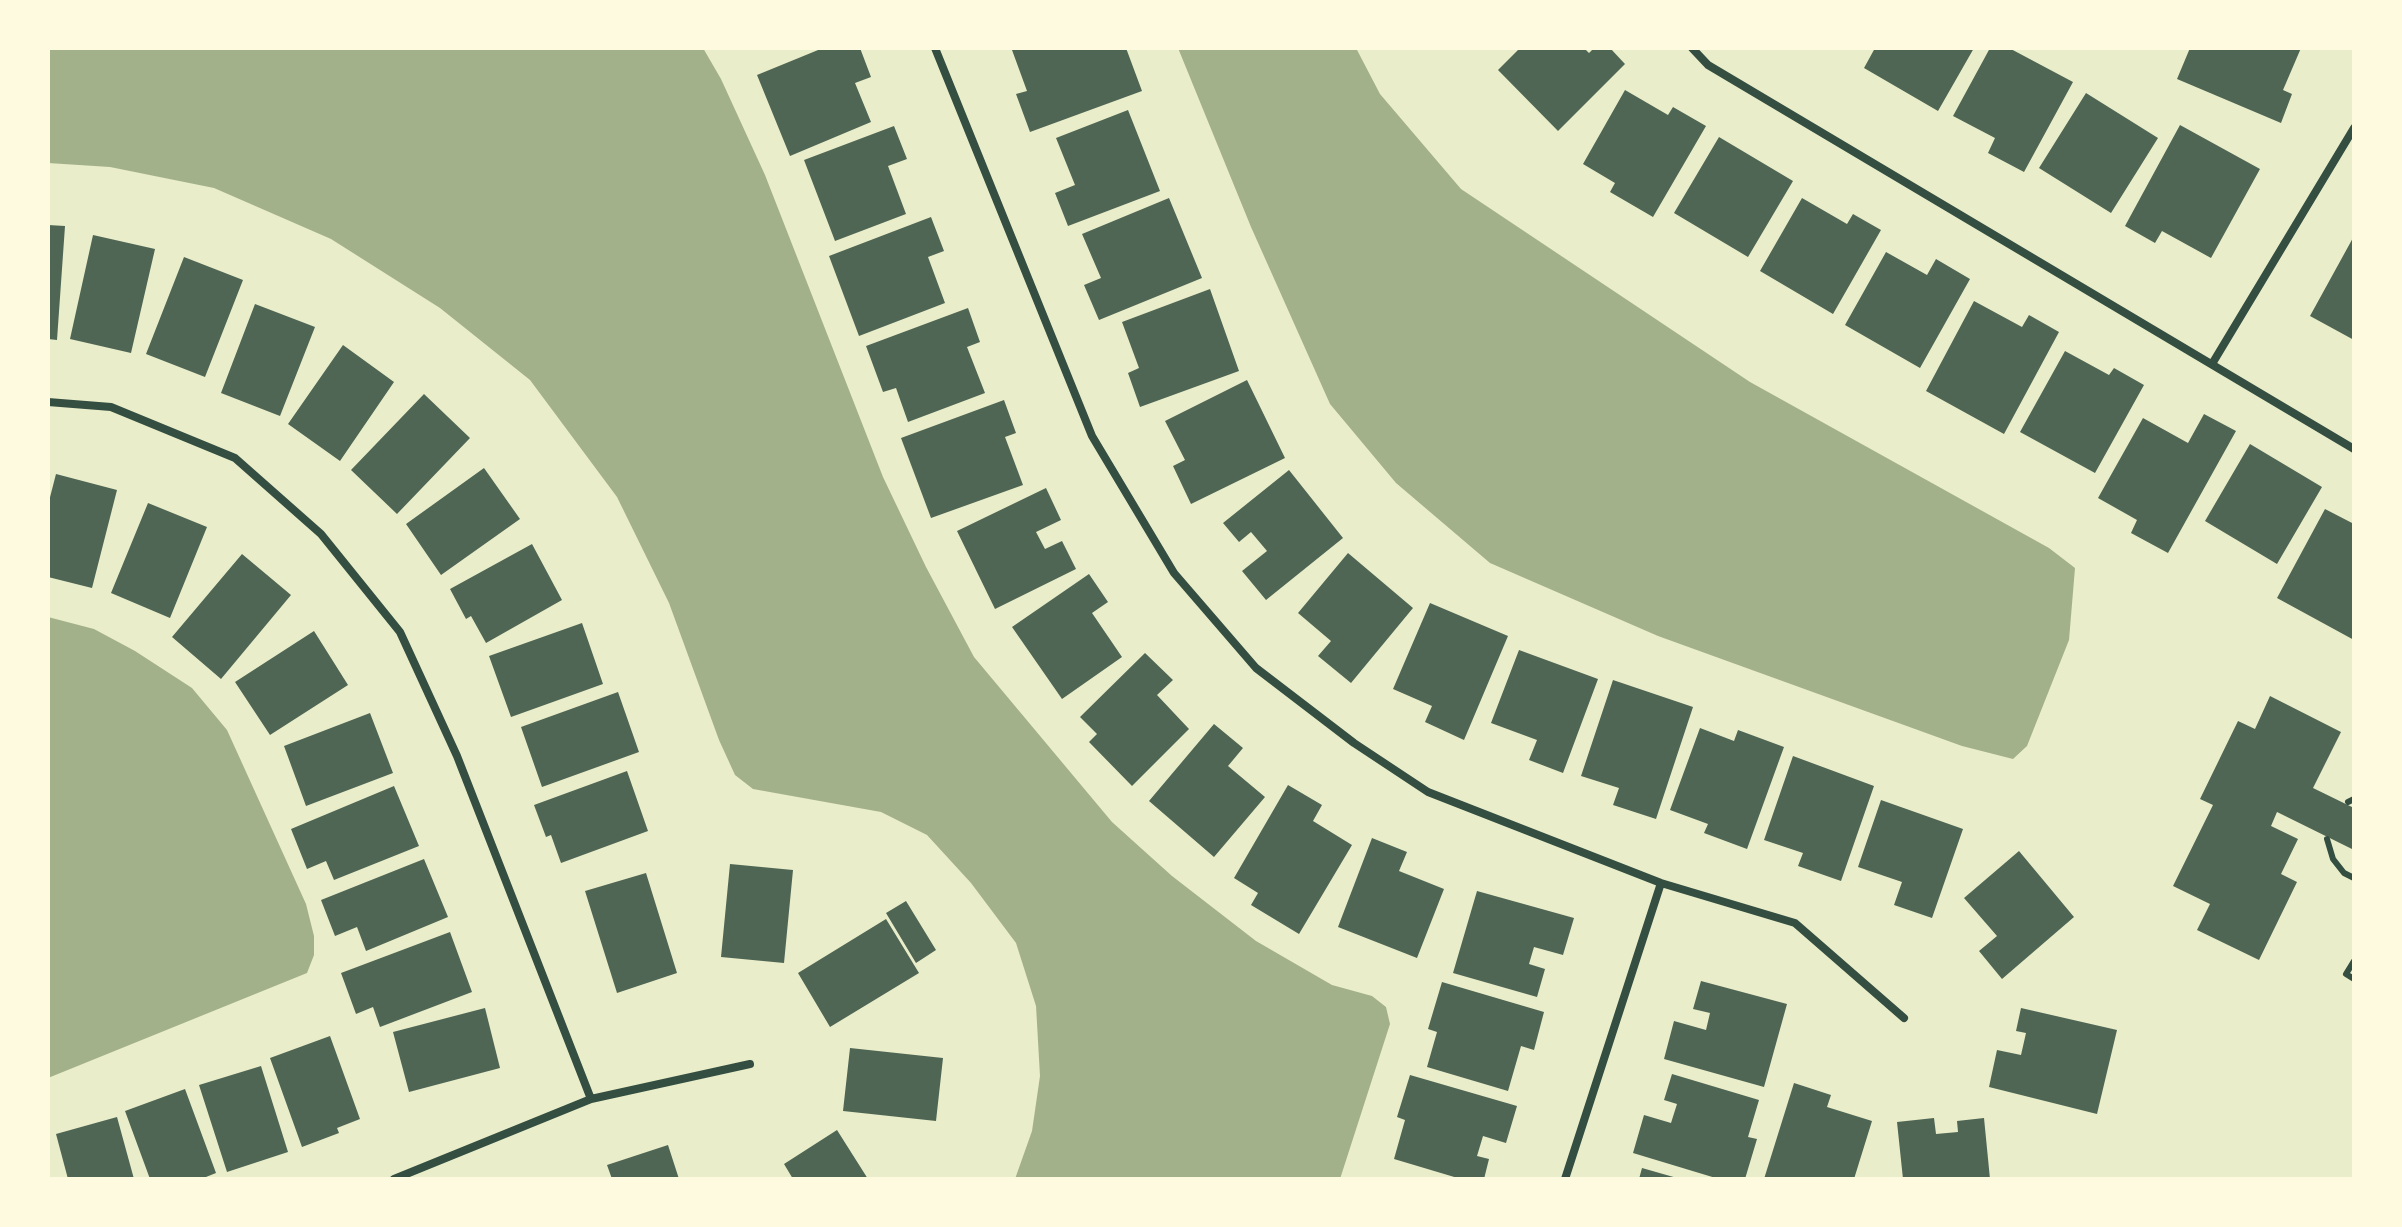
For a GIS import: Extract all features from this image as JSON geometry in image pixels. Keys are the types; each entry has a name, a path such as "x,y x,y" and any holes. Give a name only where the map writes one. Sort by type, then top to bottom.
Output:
{"street":[{"path":"935,48 1092,436 1174,573 1256,668 1354,743 1428,792 1661,883 1795,923 1904,1018"},
{"path":"1692,48 1708,65 2354,449"},
{"path":"2212,364 2354,128"},
{"path":"48,402 111,407 235,458 321,534 400,632 457,756 591,1099"},
{"path":"1565,1179 1661,883"},
{"path":"394,1179 591,1099 750,1064"}],"lane":[{"path":"2327,839 2333,859 2344,873 2354,878"},
{"path":"2354,961 2346,974 2354,979"}],"shaded area":[{"path":"48,48 703,48 721,79 765,175 883,477 974,657 1112,822 1172,876 1256,941 1332,985 1372,996 1386,1007 1390,1024 1340,1179 1015,1179 1032,1131 1040,1076 1036,1006 1016,943 971,883 927,835 881,812 753,789 735,775 669,603 617,497 530,380 440,308 331,239 214,188 110,167 48,163"},
{"path":"1178,48 1356,48 1380,94 1461,189 1750,382 2049,548 2075,568 2069,640 2027,746 2013,759 1962,746 1658,636 1490,563 1396,483 1330,404 1251,227"},
{"path":"48,617 94,629 135,651 192,688 227,730 306,904 314,936 314,955 307,973 48,1078"}],"building":[{"path":"823,48 860,48 871,77 855,83 871,122 790,156 757,75"},
{"path":"1126,48 1142,91 1030,132 1016,94 1027,91 1012,50"},
{"path":"1520,48 1584,48 1589,53 1594,48 1610,48 1625,64 1558,131 1498,70"},
{"path":"1875,48 1974,48 1938,111 1864,68"},
{"path":"1990,48 2009,48 2073,82 2024,172 1988,153 1995,138 1953,116"},
{"path":"2190,48 2301,48 2283,90 2292,94 2281,123 2177,79"},
{"path":"1625,90 1668,115 1673,107 1706,126 1653,217 1610,192 1615,183 1583,164"},
{"path":"2086,93 2158,138 2111,213 2039,168"},
{"path":"1128,110 1160,191 1068,226 1055,193 1075,185 1056,138"},
{"path":"2180,125 2260,169 2211,258 2162,231 2155,243 2125,226"},
{"path":"894,126 907,159 888,166 906,214 835,241 804,160"},
{"path":"1719,137 1793,181 1748,257 1674,213"},
{"path":"1169,198 1202,278 1099,320 1084,285 1101,278 1082,234"},
{"path":"1802,198 1847,224 1853,214 1881,230 1833,314 1760,271"},
{"path":"931,217 944,251 928,257 945,303 859,336 829,256"},
{"path":"48,225 65,226 57,340 48,339"},
{"path":"93,235 155,249 131,353 70,339"},
{"path":"2354,236 2354,340 2310,316"},
{"path":"1886,252 1927,275 1936,259 1970,279 1920,368 1845,325"},
{"path":"184,257 243,280 205,377 146,354"},
{"path":"1210,289 1239,371 1140,407 1128,373 1139,368 1122,322"},
{"path":"1974,301 2022,327 2029,315 2059,332 2004,434 1926,391"},
{"path":"255,304 315,327 280,416 221,393"},
{"path":"968,308 980,342 967,347 985,393 908,422 896,388 883,392 866,346"},
{"path":"343,345 394,382 340,461 288,424"},
{"path":"2065,351 2109,375 2114,368 2144,385 2095,473 2020,432"},
{"path":"1247,380 1285,458 1191,504 1173,466 1185,460 1165,421"},
{"path":"424,394 470,438 397,514 351,470"},
{"path":"1004,400 1016,433 1005,437 1023,485 931,518 901,438"},
{"path":"2204,414 2236,431 2168,553 2131,533 2137,520 2098,498 2143,418 2188,443"},
{"path":"2250,444 2322,487 2277,564 2205,521"},
{"path":"484,468 520,519 441,575 406,524"},
{"path":"1289,470 1343,538 1266,600 1242,571 1267,551 1251,532 1239,542 1223,523"},
{"path":"56,474 117,490 92,588 48,577 48,505"},
{"path":"1046,488 1061,520 1036,532 1045,549 1062,541 1076,569 995,609 957,531"},
{"path":"148,503 207,527 170,618 111,593"},
{"path":"2325,509 2354,524 2354,640 2277,598"},
{"path":"532,544 562,600 486,643 471,616 466,619 450,589"},
{"path":"1348,553 1413,608 1351,683 1318,656 1331,641 1298,613"},
{"path":"242,554 291,595 221,679 172,637"},
{"path":"1089,574 1108,602 1092,613 1122,657 1062,699 1012,627"},
{"path":"1430,603 1508,636 1464,740 1425,722 1432,706 1393,689"},
{"path":"582,623 603,684 511,717 489,656"},
{"path":"314,631 348,685 270,735 235,682"},
{"path":"1519,650 1598,679 1563,773 1529,760 1537,740 1491,723"},
{"path":"1145,653 1173,680 1157,695 1189,729 1132,786 1089,742 1097,734 1080,717"},
{"path":"1613,680 1693,707 1656,819 1613,805 1619,788 1581,776"},
{"path":"618,692 639,752 542,787 521,727"},
{"path":"2270,696 2341,732 2313,788 2354,808 2354,850 2277,812 2271,826 2298,839 2281,874 2297,882 2259,960 2197,930 2210,904 2173,886 2213,805 2200,799 2238,721 2255,729"},
{"path":"370,713 393,773 306,806 284,746"},
{"path":"1214,724 1243,748 1228,766 1265,797 1214,857 1149,801"},
{"path":"1700,728 1734,741 1738,730 1784,747 1747,849 1704,833 1708,824 1670,810"},
{"path":"1793,756 1874,786 1841,881 1798,866 1803,853 1764,840"},
{"path":"627,771 648,831 561,863 551,835 546,837 534,805"},
{"path":"1288,785 1322,805 1313,821 1352,845 1299,934 1251,905 1258,893 1234,878"},
{"path":"394,786 419,846 334,880 326,861 307,869 291,829"},
{"path":"1881,800 1963,829 1932,918 1894,905 1902,882 1858,867"},
{"path":"1372,838 1407,852 1399,871 1444,889 1417,958 1338,927"},
{"path":"2019,851 2074,917 2002,979 1979,951 1997,936 1964,898"},
{"path":"424,859 448,917 366,951 357,927 335,936 321,900"},
{"path":"730,864 793,870 784,963 721,957"},
{"path":"646,873 677,973 617,993 585,891"},
{"path":"1477,891 1574,918 1563,955 1534,947 1529,964 1545,969 1537,997 1453,973"},
{"path":"906,901 936,950 916,963 886,913"},
{"path":"886,919 919,973 830,1027 798,973"},
{"path":"450,932 472,992 380,1027 373,1007 356,1014 341,973"},
{"path":"1701,981 1787,1004 1764,1087 1664,1059 1674,1021 1706,1030 1710,1013 1693,1009"},
{"path":"1442,982 1544,1012 1534,1050 1521,1046 1508,1091 1427,1067 1437,1032 1428,1029"},
{"path":"485,1008 500,1068 409,1092 393,1032"},
{"path":"2021,1008 2117,1030 2097,1114 1989,1087 1997,1050 2021,1055 2026,1033 2016,1031"},
{"path":"330,1036 360,1119 337,1128 339,1133 302,1147 270,1058"},
{"path":"850,1048 943,1058 936,1121 843,1111"},
{"path":"261,1066 288,1152 227,1172 199,1085"},
{"path":"1672,1074 1759,1100 1748,1137 1757,1139 1745,1179 1719,1179 1633,1153 1644,1115 1671,1123 1677,1104 1664,1100"},
{"path":"1410,1075 1517,1106 1506,1143 1483,1136 1477,1156 1489,1159 1484,1179 1461,1179 1394,1159 1405,1120 1397,1117"},
{"path":"1794,1083 1831,1095 1827,1107 1872,1121 1854,1179 1764,1179"},
{"path":"185,1089 216,1173 201,1179 150,1179 125,1111"},
{"path":"117,1117 134,1179 68,1179 56,1134"},
{"path":"1934,1118 1936,1134 1958,1132 1957,1121 1984,1118 1990,1179 1903,1179 1897,1122"},
{"path":"837,1130 868,1179 793,1179 784,1164"},
{"path":"668,1145 679,1179 612,1179 607,1165"},
{"path":"1642,1168 1677,1178 1677,1179 1639,1179"}]}
